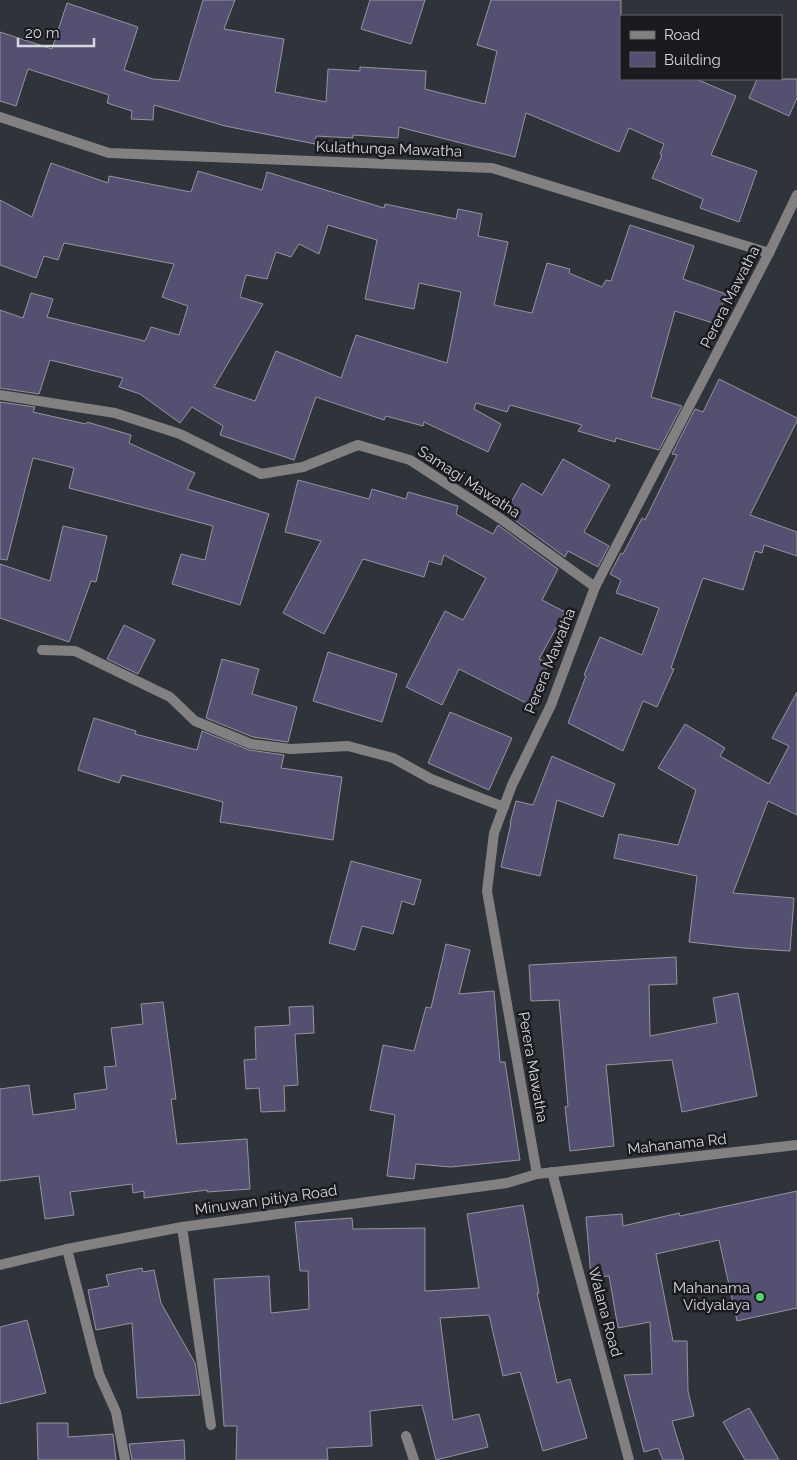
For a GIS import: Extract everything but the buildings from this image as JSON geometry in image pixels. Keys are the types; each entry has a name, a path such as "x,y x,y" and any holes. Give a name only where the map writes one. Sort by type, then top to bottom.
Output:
{"street":[{"name":"Kulathunga Mawatha","path":"0,117 109,153 492,168 769,253"},
{"name":"Perera Mawatha","path":"537,1174 487,891 494,833 512,785 551,705 595,586 769,253 797,195"},
{"name":"Samagi Mawatha","path":"0,395 116,413 180,434 261,474 303,467 358,445 410,460 501,518 595,586"},
{"path":"42,650 75,651 170,697 195,721 251,744 291,749 348,746 393,758 431,779 504,807"},
{"name":"Mahanama Rd","path":"537,1174 797,1145"},
{"name":"Walana Road","path":"556,1172 629,1460"},
{"name":"Minuwan pitiya Road","path":"0,1265 67,1249 182,1227 507,1183 537,1174"},
{"path":"182,1227 211,1425"},
{"path":"67,1249 99,1374 116,1412 125,1460"},
{"path":"406,1436 414,1460"}],"place":[{"name":"Mahanama Vidyalaya","path":"760,1297"}]}
